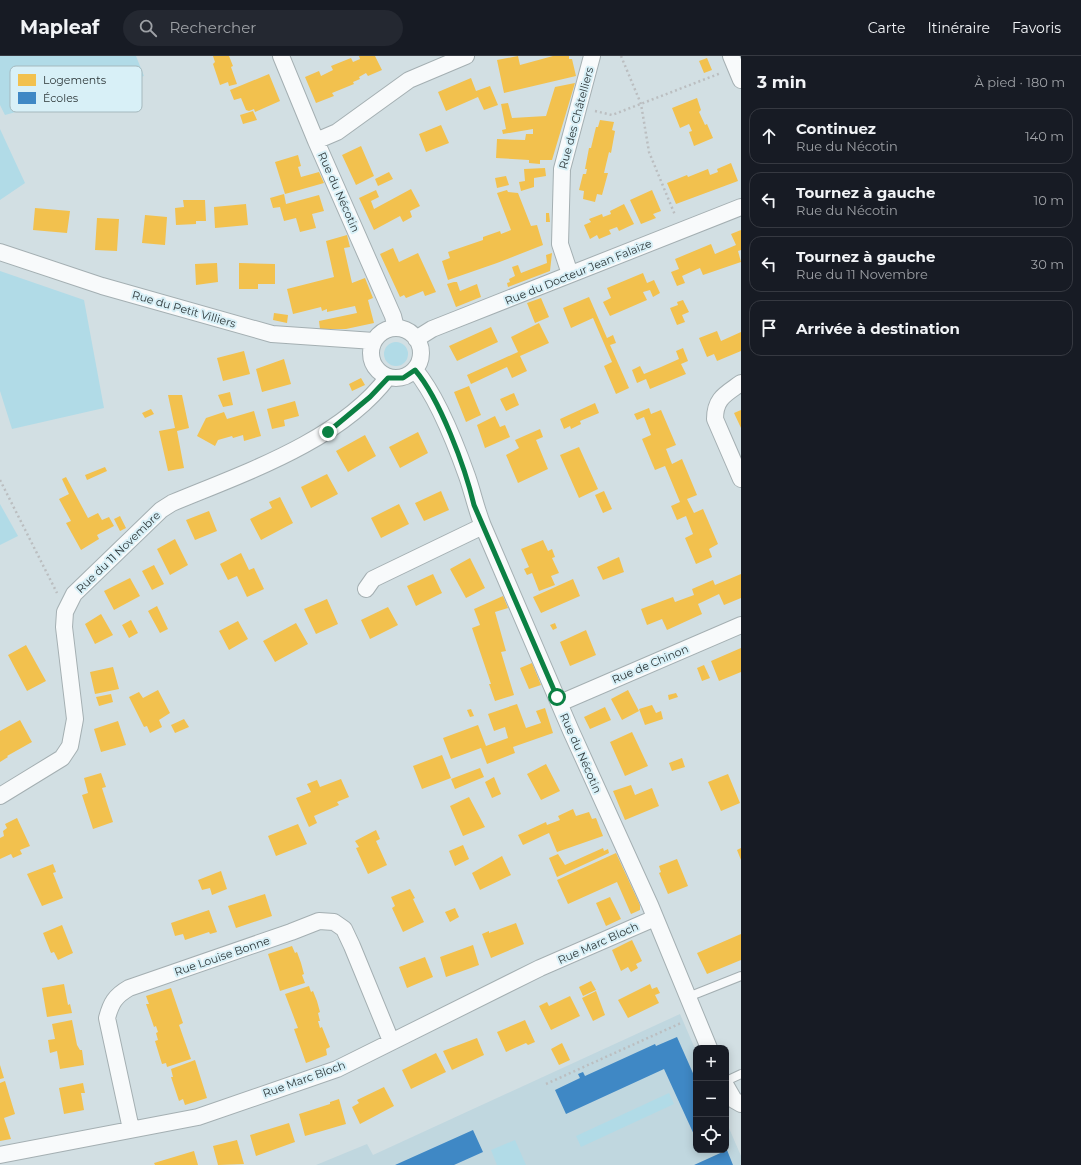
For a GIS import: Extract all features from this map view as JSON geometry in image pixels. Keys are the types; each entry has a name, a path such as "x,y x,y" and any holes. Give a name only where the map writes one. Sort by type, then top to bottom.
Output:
{"street":[{"name":"Rue du Nécotin","path":"281,56 316,141 393,316 396,328"},
{"path":"316,141 337,132 409,80 466,56"},
{"name":"Rue des Châtelliers","path":"570,274 560,244 562,169 592,56"},
{"path":"728,63 741,80"},
{"name":"Rue du Docteur Jean Falaize","path":"416,339 432,329 741,207"},
{"name":"Rue du Petit Villiers","path":"0,252 102,286 272,334 374,341"},
{"path":"396,328 411,333 416,339 420,345 421,358 415,370 403,378 388,378 376,369 372,363 371,348 374,341 383,332 396,328"},
{"name":"Rue du Nécotin","path":"415,370 426,385 446,427 467,476 474,505 560,703 570,731 655,918 708,1045"},
{"name":"Rue du 11 Novembre","path":"0,796 62,758 70,746 75,719 64,627 65,612 74,594 161,510 172,503 282,457 328,432 370,397 388,378"},
{"path":"741,383 720,399 715,410 715,419 741,480"},
{"path":"366,589 374,579 483,526"},
{"name":"Rue de Chinon","path":"560,703 741,625"},
{"name":"Rue Marc Bloch","path":"0,1155 198,1117 337,1069 546,965 655,918"},
{"name":"Rue Louise Bonne","path":"131,1129 107,1018 110,1004 118,994 128,988 283,935 319,921 334,922 344,929 391,1041"},
{"path":"729,1091 734,1100 741,1104"}],"lane":[{"path":"688,997 741,976"},
{"path":"729,1080 741,1074"}],"path":[{"path":"621,56 641,104 649,152 676,218"},
{"path":"590,110 612,115 641,104 728,63"},
{"path":"0,480 57,594"},
{"path":"546,1084 684,1022"}],"shaded area":[{"path":"0,56 136,56 140,66 10,66 10,112 16,112 5,115 0,105"},
{"path":"0,129 25,183 0,200"},
{"path":"0,271 84,300 104,408 12,429 0,391"},
{"path":"396,342 405,345 408,354 405,363 396,366 387,363 384,354 387,345"},
{"path":"0,504 18,536 0,545"},
{"path":"680,1014 693,1045 693,1153 729,1153 729,1128 741,1156 741,1165 316,1165 367,1144 373,1155"},
{"path":"669,1093 674,1104 581,1147 576,1136"},
{"path":"515,1140 526,1165 497,1165 491,1150"}],"building: Logements":[{"path":"213,56 229,56 237,84 229,86 228,82 220,85 213,64 215,62"},
{"path":"359,56 375,56 382,70 368,76 366,73 359,77 360,79 353,82 354,84 332,93 334,96 316,103 305,77 319,71 321,76 333,70 331,66 351,58 353,62 360,59"},
{"path":"518,56 520,65 553,56 569,56 569,59 572,59 576,76 504,93 497,60"},
{"path":"707,58 712,70 704,73 699,61"},
{"path":"269,74 280,101 255,112 254,109 249,111 246,110 241,98 234,100 230,90"},
{"path":"471,78 476,91 490,86 498,105 484,110 478,97 446,111 438,92"},
{"path":"575,83 552,160 540,160 540,164 529,163 529,160 496,158 497,139 525,140 526,134 533,134 533,129 503,134 502,130 506,129 501,104 508,103 512,118 546,116 555,87"},
{"path":"697,98 701,110 699,112 705,125 707,124 713,138 694,146 689,132 692,131 689,124 680,128 672,108"},
{"path":"253,111 257,120 243,124 240,115"},
{"path":"600,120 614,122 612,130 615,131 611,153 609,152 604,173 608,173 602,195 597,194 595,202 583,199 584,191 579,190 583,174 586,174 587,169 585,169 589,148 591,148 596,127 598,127"},
{"path":"441,125 449,143 426,152 419,134"},
{"path":"361,146 374,176 356,185 342,155"},
{"path":"298,155 301,166 298,167 301,177 319,172 324,183 285,194 275,162"},
{"path":"731,163 738,181 676,204 667,183 708,169 710,175 718,172 717,169"},
{"path":"545,168 546,176 534,178 534,187 521,191 519,182 525,181 524,169"},
{"path":"389,172 393,179 378,186 375,179"},
{"path":"506,176 509,185 497,188 495,178"},
{"path":"411,189 420,206 410,211 412,217 403,222 400,216 374,230 359,198 376,190 379,197 371,201 374,209"},
{"path":"507,190 508,192 518,193 531,226 537,225 543,245 448,280 442,261 450,258 448,252 483,240 483,237 500,231 501,234 511,230 497,193"},
{"path":"652,190 661,211 653,214 656,218 641,224 630,200"},
{"path":"284,194 286,204 319,195 324,211 312,214 316,228 300,232 296,218 284,221 280,207 273,208 270,198"},
{"path":"183,200 205,200 206,221 196,221 196,224 176,225 175,208 184,207"},
{"path":"246,204 248,225 215,228 214,207"},
{"path":"624,204 634,224 619,231 617,227 609,230 611,234 599,239 597,235 590,239 584,225 591,222 589,219 602,214 603,217 611,214 610,211"},
{"path":"35,208 70,211 67,233 33,230"},
{"path":"546,213 549,213 550,222 546,222"},
{"path":"145,215 167,217 165,245 142,243"},
{"path":"97,218 119,219 117,251 95,250"},
{"path":"741,230 741,250 738,251 741,262 703,275 700,268 682,276 685,283 677,286 671,272 679,269 675,259 711,244 715,254 736,245 731,234"},
{"path":"347,235 350,247 344,248 352,283 365,278 373,298 368,300 374,323 346,329 320,329 319,321 357,313 355,306 327,312 327,309 322,311 321,307 293,314 287,289 334,277 326,241"},
{"path":"393,248 399,262 418,253 436,292 425,296 423,291 406,298 404,295 400,297 380,254"},
{"path":"552,253 550,271 508,287 507,283 510,282 509,279 515,276 512,267 518,265 521,273 547,263 546,255"},
{"path":"217,263 218,282 196,285 195,264"},
{"path":"239,263 275,264 275,284 258,284 258,289 239,289"},
{"path":"643,273 647,283 654,280 660,293 653,297 650,290 643,292 647,300 610,316 603,302 611,298 607,288"},
{"path":"457,282 460,291 477,284 481,297 456,307 447,284"},
{"path":"589,297 607,338 613,335 616,343 610,345 629,388 616,394 604,366 612,362 593,318 571,328 563,308"},
{"path":"541,298 549,317 535,323 527,303"},
{"path":"683,300 689,312 682,315 685,322 677,325 670,308 678,305 677,302"},
{"path":"274,313 288,315 287,323 273,320"},
{"path":"539,323 549,343 520,356 527,371 512,378 507,367 471,384 467,375 518,352 511,337"},
{"path":"491,327 498,342 457,361 449,346"},
{"path":"717,331 721,341 741,332 741,351 717,361 714,354 707,357 699,338"},
{"path":"683,348 688,361 681,364 686,374 650,389 646,379 637,383 632,370 640,366 644,374 661,367 679,359 676,351"},
{"path":"244,351 250,374 223,381 217,358"},
{"path":"284,359 291,384 262,392 256,369"},
{"path":"361,378 365,385 352,391 349,384"},
{"path":"469,386 481,415 466,422 454,392"},
{"path":"230,392 233,405 223,407 218,395"},
{"path":"514,393 519,405 506,411 500,399"},
{"path":"168,395 182,395 189,428 177,431 184,468 168,471 159,431 175,428"},
{"path":"295,401 299,416 284,420 285,426 272,429 267,409"},
{"path":"595,403 599,413 580,421 581,424 571,429 570,426 564,429 560,419"},
{"path":"649,408 651,414 661,410 676,445 666,449 672,464 682,459 697,495 687,499 694,513 703,509 718,544 709,549 712,557 696,564 685,538 693,534 686,516 677,520 671,506 680,502 665,466 655,470 652,463 642,439 651,435 644,417 637,420 634,414"},
{"path":"151,409 154,414 145,418 142,413"},
{"path":"741,410 741,428 734,413"},
{"path":"254,411 261,436 244,441 243,435 233,438 232,436 218,440 215,446 197,436 206,418 224,412 227,419"},
{"path":"495,416 500,427 505,425 510,437 485,448 477,425"},
{"path":"540,429 543,437 536,440 548,469 518,483 506,455 519,448 515,440"},
{"path":"418,432 428,453 400,468 389,447"},
{"path":"365,435 376,456 348,472 336,451"},
{"path":"579,447 598,489 579,498 560,455"},
{"path":"105,467 107,471 87,480 85,475"},
{"path":"327,474 338,494 311,508 301,487"},
{"path":"66,477 88,518 98,513 102,520 109,517 114,526 97,535 99,539 81,550 66,523 71,521 59,499 69,494 62,479"},
{"path":"441,491 449,510 424,521 415,503"},
{"path":"604,491 612,509 603,513 595,495"},
{"path":"280,497 293,523 261,540 250,519 272,508 269,502"},
{"path":"399,504 409,524 381,538 371,518"},
{"path":"209,511 217,531 195,540 186,520"},
{"path":"120,516 126,528 120,531 114,519"},
{"path":"175,539 188,565 170,575 157,549"},
{"path":"543,540 548,551 552,549 555,557 552,558 559,573 551,576 555,585 539,591 532,573 527,575 524,569 529,567 521,549"},
{"path":"241,553 249,570 254,568 264,589 247,597 237,576 228,580 220,564"},
{"path":"619,557 624,572 603,580 597,567"},
{"path":"470,558 485,588 466,598 450,569"},
{"path":"154,565 164,584 152,590 142,571"},
{"path":"433,574 442,593 416,606 407,586"},
{"path":"741,574 741,598 724,605 719,594 698,604 702,614 667,630 662,619 647,625 641,609 673,597 675,602 694,595 692,589 713,580 715,585"},
{"path":"130,578 140,596 114,610 104,591"},
{"path":"573,579 580,596 541,613 533,597"},
{"path":"503,596 508,608 495,612 506,651 501,652 514,695 495,701 489,684 491,684 472,628 480,625 474,609"},
{"path":"327,599 338,624 316,634 304,609"},
{"path":"157,606 168,629 160,633 148,611"},
{"path":"388,607 398,625 370,639 361,620"},
{"path":"101,614 113,635 95,644 85,624"},
{"path":"131,620 138,633 129,638 122,625"},
{"path":"238,621 248,639 229,650 219,631"},
{"path":"296,623 308,644 275,662 263,641"},
{"path":"555,623 557,628 553,630 550,625"},
{"path":"586,630 596,655 570,666 560,642"},
{"path":"26,645 46,681 27,691 8,655"},
{"path":"741,648 741,672 719,681 711,661"},
{"path":"532,663 541,685 529,689 520,668"},
{"path":"704,665 710,678 702,681 697,668"},
{"path":"113,667 119,689 95,694 90,672"},
{"path":"158,690 170,713 159,720 162,727 150,733 147,726 144,727 129,697 139,692 143,698"},
{"path":"628,690 639,711 622,720 611,699"},
{"path":"676,693 678,697 669,700 668,695"},
{"path":"111,694 113,702 99,706 96,697"},
{"path":"517,704 526,728 541,723 536,711 545,708 553,733 513,747 515,753 487,764 481,748 451,759 443,738 478,725 486,746 508,738 505,727 494,731 488,714"},
{"path":"652,705 656,713 661,711 663,719 645,725 639,709"},
{"path":"605,707 611,720 590,729 584,717"},
{"path":"471,709 474,716 470,717 467,710"},
{"path":"184,719 189,727 175,733 171,725"},
{"path":"20,720 32,742 7,756 8,757 0,762 0,731"},
{"path":"118,721 126,745 101,752 94,729"},
{"path":"632,732 648,766 625,776 610,742"},
{"path":"442,755 451,778 422,789 413,766"},
{"path":"682,758 685,767 672,771 669,763"},
{"path":"546,764 560,791 541,800 527,774"},
{"path":"480,768 484,777 455,789 451,779"},
{"path":"101,773 106,787 102,788 113,822 93,829 82,795 88,793 84,778"},
{"path":"728,774 740,803 721,811 708,782"},
{"path":"494,777 501,794 492,798 485,782"},
{"path":"341,779 349,797 337,802 339,805 314,816 317,823 309,827 296,798 311,792 307,784 317,780 320,787"},
{"path":"631,785 635,795 652,788 659,806 625,820 613,791"},
{"path":"469,797 485,827 463,836 450,806"},
{"path":"573,809 576,816 589,812 592,819 596,818 603,836 557,852 549,833 523,845 518,835 546,822 547,825 560,820 558,816"},
{"path":"17,818 30,846 20,850 22,854 13,858 11,854 0,859 0,838 4,836 3,831 7,828 5,824"},
{"path":"298,824 307,844 276,856 268,836"},
{"path":"376,830 380,839 376,841 387,865 368,874 356,848 359,847 355,841"},
{"path":"463,845 469,859 455,866 449,851"},
{"path":"603,848 604,851 608,849 609,853 557,877 549,858 558,854 565,865"},
{"path":"741,848 741,860 737,850"},
{"path":"616,853 640,905 640,910 631,914 617,882 568,904 557,880"},
{"path":"502,856 511,875 480,890 472,873"},
{"path":"677,859 688,886 668,894 659,873 661,872 659,866"},
{"path":"53,864 56,872 53,873 63,898 42,906 27,874"},
{"path":"221,871 227,889 212,895 210,888 202,890 198,880"},
{"path":"410,889 424,922 403,932 392,908 395,906 391,897"},
{"path":"265,894 272,916 236,928 228,906"},
{"path":"610,897 621,919 606,926 596,903"},
{"path":"455,908 459,917 450,922 445,912"},
{"path":"209,910 217,932 210,934 209,932 185,940 183,934 175,936 171,923"},
{"path":"516,923 524,944 491,958 482,934 489,931 489,933"},
{"path":"62,925 73,953 58,960 54,952 51,953 43,933"},
{"path":"741,934 741,960 707,974 697,953"},
{"path":"632,940 642,961 636,964 638,968 631,972 628,967 621,971 612,950"},
{"path":"473,945 479,965 446,977 440,957"},
{"path":"292,946 295,953 297,952 301,963 304,974 302,975 305,983 280,991 268,954"},
{"path":"425,957 433,977 407,988 399,967"},
{"path":"591,981 596,990 583,996 579,987"},
{"path":"64,984 68,1005 70,1004 72,1013 47,1017 42,988"},
{"path":"650,984 652,989 657,987 660,993 655,995 659,1003 628,1018 618,1000"},
{"path":"309,986 311,992 313,991 320,1012 318,1013 320,1021 318,1021 320,1028 322,1027 330,1047 326,1049 327,1055 306,1063 294,1029 298,1028 285,994"},
{"path":"171,988 183,1023 179,1025 191,1059 167,1067 166,1063 162,1064 155,1041 158,1040 156,1033 158,1032 156,1026 154,1027 146,1004 149,1004 146,996"},
{"path":"596,991 605,1015 593,1021 582,998"},
{"path":"570,996 580,1016 551,1030 539,1006 547,1002 549,1006"},
{"path":"72,1020 77,1045 80,1050 82,1050 84,1065 60,1069 57,1051 50,1053 48,1040 55,1039 52,1024"},
{"path":"525,1020 535,1042 528,1045 526,1043 506,1052 497,1032"},
{"path":"477,1038 484,1055 452,1070 443,1051"},
{"path":"562,1043 570,1060 559,1065 551,1049"},
{"path":"436,1053 446,1072 411,1089 402,1070"},
{"path":"195,1060 207,1098 185,1105 183,1099 179,1101 171,1077 173,1077 171,1069"},
{"path":"0,1065 4,1078 0,1079"},
{"path":"5,1081 15,1114 4,1118 11,1139 0,1141 0,1083"},
{"path":"83,1083 85,1093 81,1093 84,1110 64,1114 59,1088"},
{"path":"384,1087 394,1106 360,1124 352,1107 359,1103 357,1100"},
{"path":"339,1099 346,1124 305,1136 299,1114 330,1104 330,1102"},
{"path":"289,1123 295,1142 256,1156 250,1135"},
{"path":"237,1140 244,1164 218,1165 213,1146"},
{"path":"194,1151 198,1165 155,1165 154,1163"}],"building: Écoles":[{"path":"677,1037 693,1073 693,1132 664,1069 566,1114 555,1090 580,1078 578,1074 583,1072 585,1076 655,1044 656,1046"},
{"path":"473,1130 483,1152 454,1165 395,1165"},
{"path":"720,1153 728,1153 733,1165 694,1165"}],"route":[{"path":"328,432 380,388 388,378 403,378 415,370 426,385 446,427 467,476 474,505 557,697"}]}
